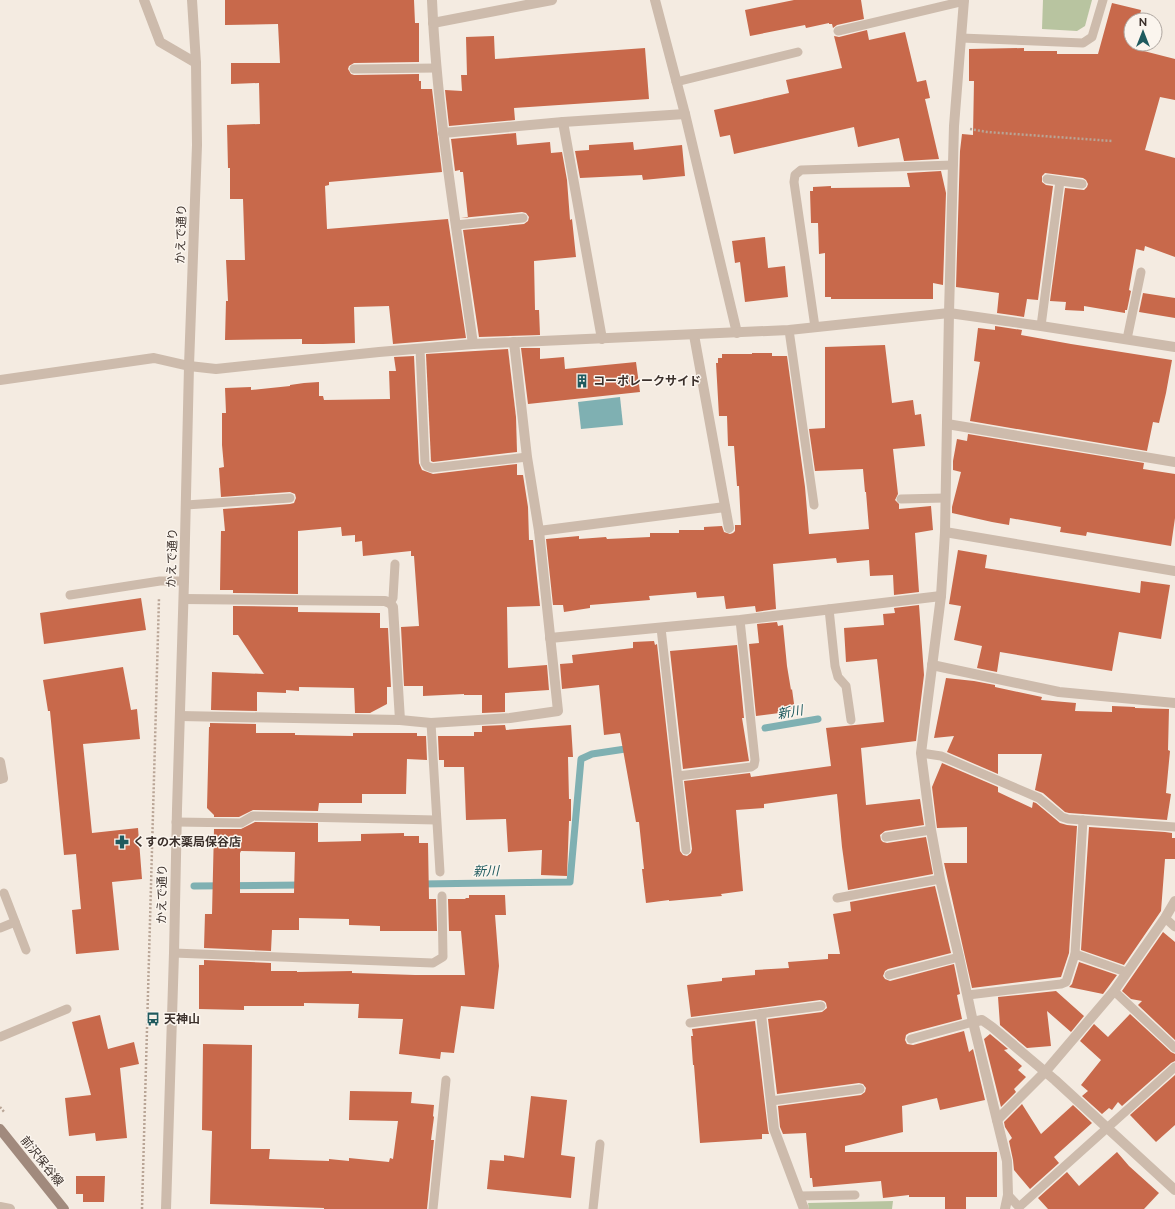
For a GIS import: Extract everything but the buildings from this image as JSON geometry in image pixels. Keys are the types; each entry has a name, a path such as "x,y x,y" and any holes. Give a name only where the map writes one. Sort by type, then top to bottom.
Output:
{"main road":[{"name":"前沢保谷線","path":"0,1129 64,1209"}],"street":[{"path":"144,0 160,42 196,63"},
{"name":"かえで通り","path":"166,1209 174,953 176,822 184,599 189,366 197,145 196,63 192,0"},
{"path":"432,0 436,68 443,133 473,344"},
{"path":"433,23 552,0"},
{"path":"655,0 737,333"},
{"path":"964,0 954,126 945,532 941,596 922,753 931,830 940,879 1007,1161 1008,1196 1005,1209"},
{"path":"443,133 563,122 684,114"},
{"path":"563,122 602,339"},
{"path":"0,380 154,358 189,366 216,370 473,344 789,330 949,313 1175,347"},
{"path":"694,335 729,528"},
{"path":"180,716 400,720 431,723 510,718 558,711 539,531 527,457 514,342"},
{"path":"947,424 1175,462"},
{"path":"539,531 725,507"},
{"path":"945,532 1175,571"},
{"path":"550,638 740,620 941,596"},
{"path":"184,599 385,600 390,602 393,607 400,720"},
{"path":"932,665 1059,692 1175,703"},
{"path":"0,762 3,778 0,779"},
{"path":"997,1120 1045,1072 1114,991 1165,918 1175,901"},
{"path":"762,1014 774,1129 804,1209"},
{"path":"973,1022 982,1020 1045,1072 1175,1190"},
{"path":"0,1207 10,1209"}],"lane":[{"path":"838,31 964,0"},
{"path":"961,38 1083,43 1092,36 1103,0"},
{"path":"676,82 798,52"},
{"path":"354,69 436,68"},
{"path":"816,327 794,182 795,175 801,170 953,165"},
{"path":"1047,180 1082,184"},
{"path":"1041,326 1060,182"},
{"path":"456,225 523,218"},
{"path":"1127,339 1141,272"},
{"path":"789,330 814,505"},
{"path":"420,349 425,463 432,468 527,457"},
{"path":"186,505 290,498"},
{"path":"901,499 945,498"},
{"path":"390,602 393,598 395,564"},
{"path":"70,595 160,581 184,581"},
{"path":"829,609 835,666 838,676 846,686 851,720"},
{"path":"678,776 751,767 754,765 755,760 740,620"},
{"path":"661,628 686,850"},
{"path":"431,723 440,872"},
{"path":"922,753 941,756 1039,798 1068,820 1175,826"},
{"path":"176,822 241,823 253,816 436,820"},
{"path":"968,995 1061,984 1066,982 1075,954 1083,820"},
{"path":"886,837 931,830"},
{"path":"836,898 940,879"},
{"path":"4,893 26,950"},
{"path":"174,953 433,963 443,957 442,896"},
{"path":"1165,918 1175,927"},
{"path":"0,928 15,922"},
{"path":"1075,954 1126,972"},
{"path":"889,975 959,957"},
{"path":"1114,991 1175,1048"},
{"path":"690,1023 821,1006"},
{"path":"0,1037 67,1009"},
{"path":"911,1039 973,1022"},
{"path":"1008,1196 1020,1208 1106,1128 1175,1067"},
{"path":"433,1209 446,1080"},
{"path":"771,1102 860,1089"},
{"path":"593,1209 600,1144"},
{"path":"799,1196 855,1195"}],"path":[{"path":"954,126 987,132 1112,141"},
{"path":"142,1209 160,581"}],"green space":[{"path":"1043,0 1092,0 1085,26 1077,31 1042,29"},
{"path":"893,1201 892,1209 809,1209 808,1203"}],"water":[{"path":"620,397 623,425 581,429 578,402"}],"waterway":[{"name":"新川","path":"765,728 818,719"},
{"name":"新川","path":"421,884 570,882 581,759 592,754 632,748"},
{"name":"新川","path":"194,886 302,885"}],"place":[{"name":"コーポレークサイド","path":"582,381"},
{"name":"くすの木薬局保谷店","path":"122,842"},
{"name":"天神山","path":"153,1019"}]}
